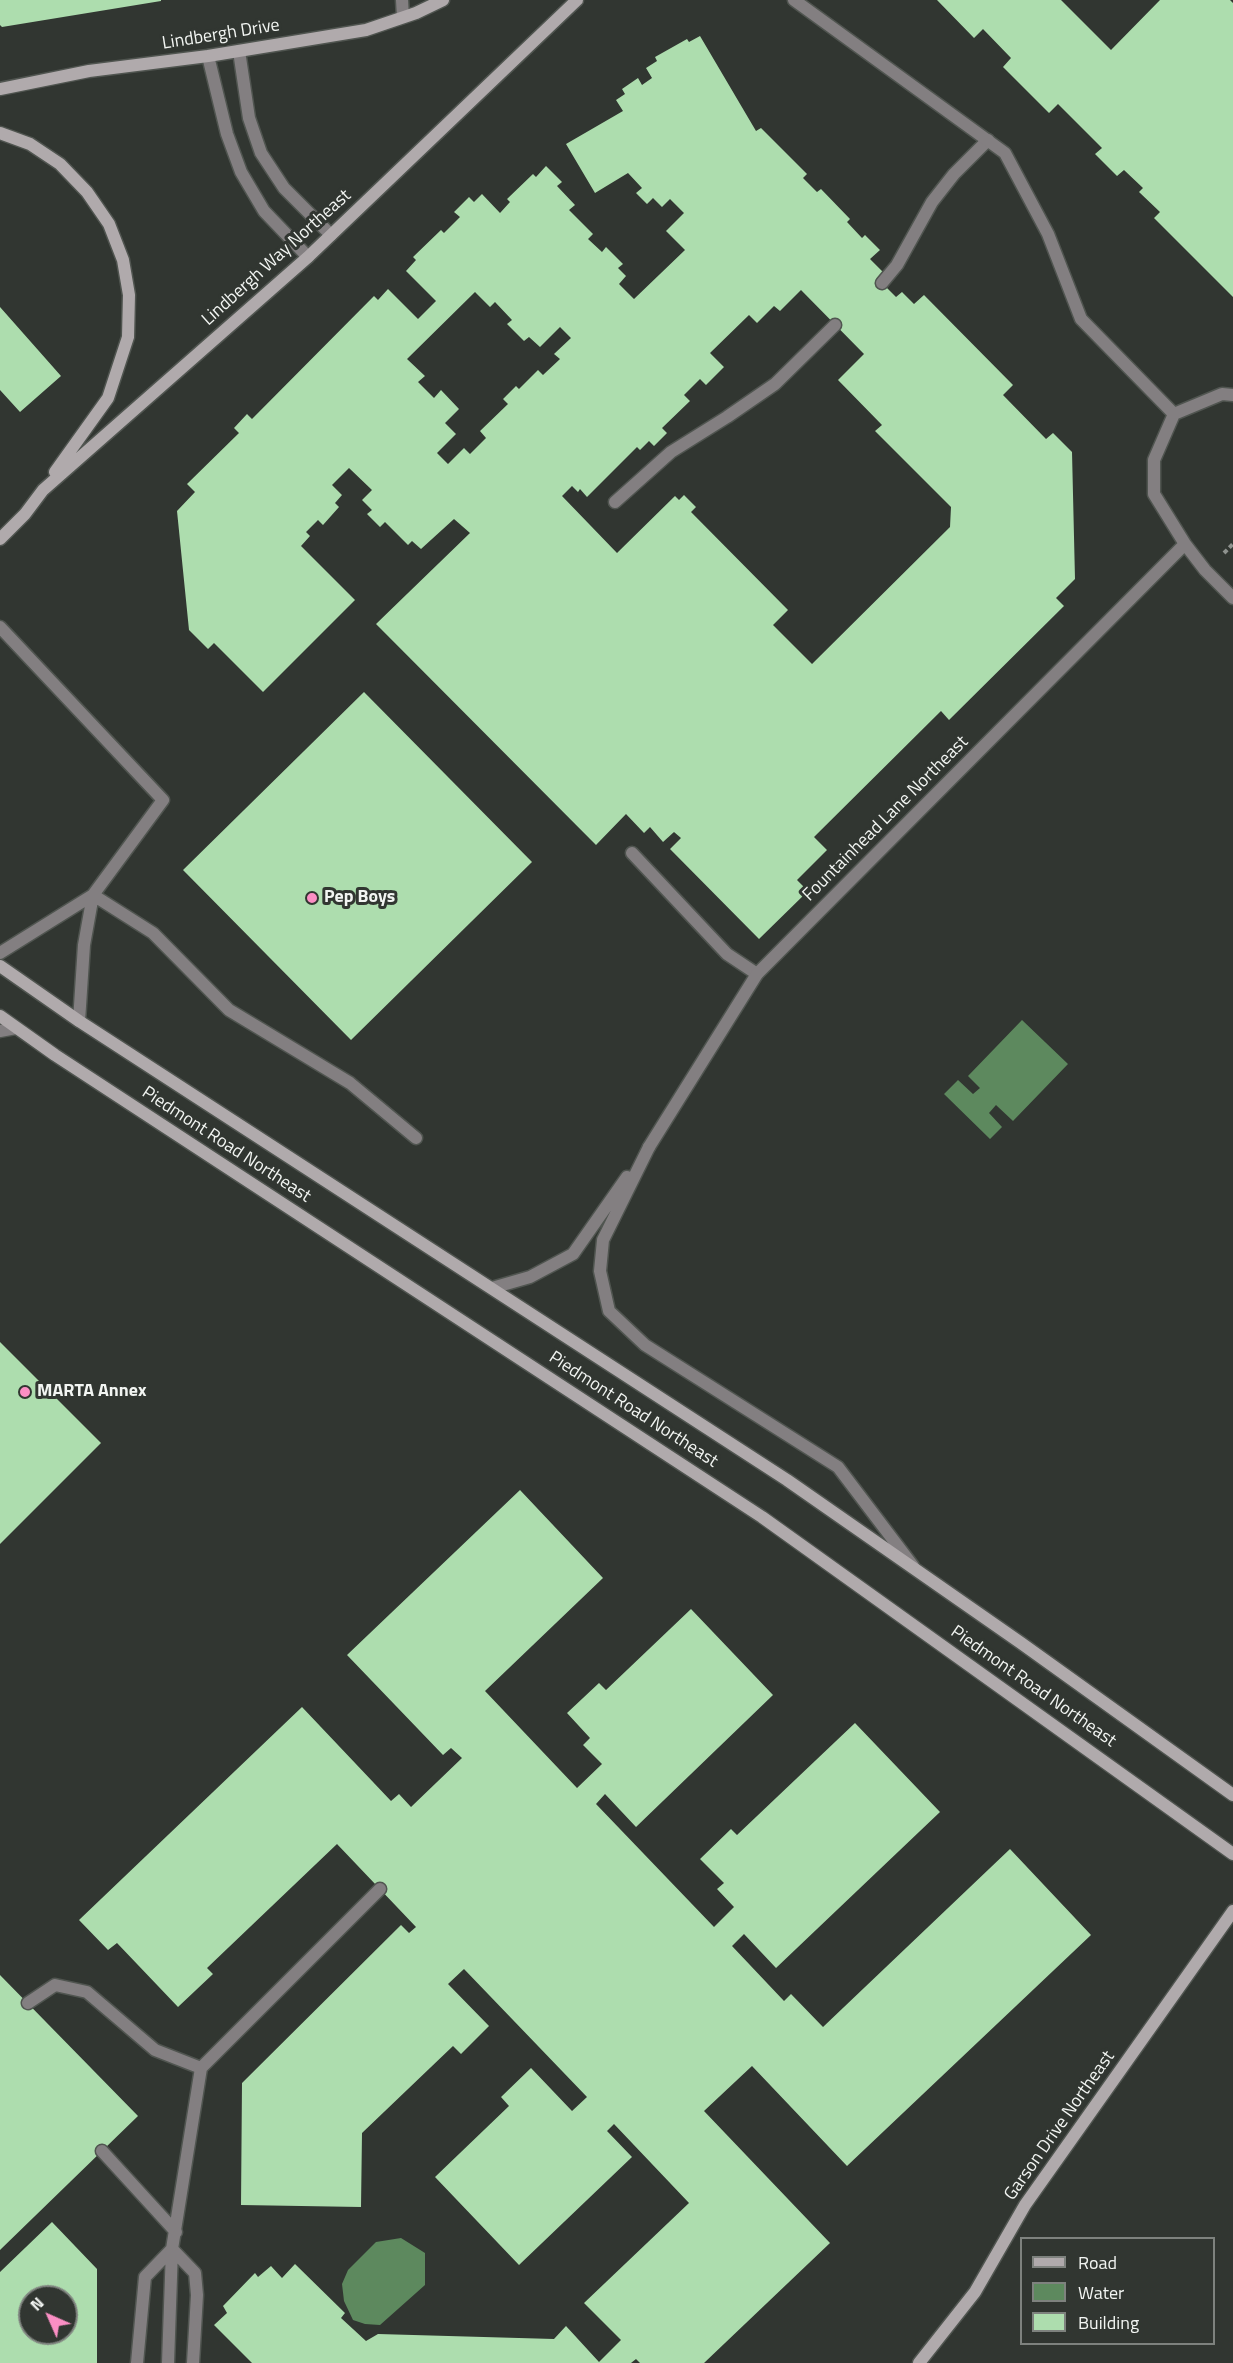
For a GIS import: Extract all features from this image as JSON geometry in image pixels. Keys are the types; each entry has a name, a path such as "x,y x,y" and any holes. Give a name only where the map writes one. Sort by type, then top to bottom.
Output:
{"main road":[{"name":"Lindbergh Drive","path":"0,89 89,71 208,56 366,30 442,0"},
{"name":"Lindbergh Way Northeast","path":"0,539 25,514 43,490 308,257 577,0"},
{"path":"0,133 30,144 60,164 87,192 109,224 123,260 129,295 128,337 108,398 43,490"},
{"name":"Piedmont Road Northeast","path":"0,966 79,1021 787,1480 1233,1795"},
{"name":"Piedmont Road Northeast","path":"0,1016 762,1517 1083,1744 1233,1854"},
{"name":"Garson Drive Northeast","path":"919,2363 975,2292 1025,2205 1233,1911"}],"street":[{"path":"402,0 403,17"},
{"path":"795,0 1005,153 1048,234 1081,319 1174,414"},
{"path":"239,51 249,118 261,153 284,188 331,235"},
{"path":"208,56 226,134 241,172 264,211 308,257"},
{"path":"882,283 897,265 932,202 954,174 987,140"},
{"path":"615,502 671,452 728,417 775,384 835,325"},
{"path":"1233,394 1222,394 1174,414 1154,460 1154,494 1185,544 1205,570 1233,598"},
{"name":"Fountainhead Lane Northeast","path":"648,1147 757,974 1185,544"},
{"path":"0,627 163,800 93,895 0,953"},
{"path":"632,853 728,954 757,974"},
{"path":"79,1021 84,945 93,895"},
{"path":"93,895 153,933 229,1010 350,1083 416,1138"},
{"path":"0,1030 16,1028"},
{"path":"492,1288 530,1277 573,1254 648,1147"},
{"path":"648,1147 603,1240 600,1271 609,1311 645,1345 838,1467 915,1569"},
{"path":"168,2363 172,2249 201,2068 380,1889"},
{"path":"28,2003 55,1985 87,1992 155,2050 201,2068"},
{"path":"102,2151 176,2232"},
{"path":"137,2363 144,2277 172,2249"},
{"path":"172,2249 195,2273 193,2363"}],"water":[{"path":"1022,1020 1068,1064 1013,1121 996,1105 989,1113 1002,1127 990,1139 944,1094 958,1080 973,1094 980,1088 968,1076"},
{"path":"401,2238 425,2253 425,2285 380,2325 353,2320 344,2301 342,2284 348,2270 376,2242"}],"building":[{"path":"0,0 161,1 2,27 0,25"},
{"path":"937,0 1061,0 1111,50 1160,0 1230,0 1233,3 1233,297 1154,218 1160,212 1139,192 1143,188 1124,170 1117,176 1095,154 1102,148 1058,104 1049,113 1003,67 1011,58 983,29 974,38"},
{"path":"700,36 756,131 761,128 807,174 803,178 817,192 821,189 850,219 847,222 862,238 865,235 880,250 870,259 885,274 879,280 896,297 902,292 914,304 924,295 1013,385 1003,395 1046,439 1053,433 1072,452 1075,579 1056,598 1064,606 949,720 941,711 814,837 827,850 797,880 808,891 759,939 670,849 681,838 674,832 663,842 650,827 644,833 626,814 596,845 376,624 470,533 454,519 421,549 412,541 408,545 385,522 380,527 367,514 372,510 362,500 372,490 349,468 332,485 342,495 335,503 339,507 323,525 318,520 306,532 310,536 301,546 355,600 263,692 214,643 208,649 189,630 177,511 195,492 187,484 239,433 234,428 247,414 252,419 374,296 378,300 388,289 418,319 436,301 406,271 416,260 413,257 441,230 444,233 460,217 454,212 469,197 474,202 482,194 500,213 510,202 507,199 533,174 536,177 546,166 562,182 557,186 575,205 569,210 593,234 588,239 602,252 606,247 623,264 618,268 626,276 619,284 634,299 685,250 666,231 684,213 670,199 662,207 653,198 647,204 636,193 642,188 628,173 595,193 566,144 623,111 616,100 625,94 622,89 638,78 642,85 652,78 646,68 657,61 655,57 687,39 689,42","holes":["801,290 864,354 838,380 882,425 875,431 951,507 950,527 812,664 773,625 788,610 691,512 696,507 684,495 679,500 675,496 617,553 562,496 572,486 578,492 580,489 587,497 637,447 640,450 649,441 654,446 667,433 662,428 690,401 684,395 700,379 706,385 724,367 710,353 749,315 757,323 774,306 780,311","475,292 490,307 495,302 512,320 507,324 524,341 529,337 540,347 560,327 571,338 554,354 560,359 543,375 538,370 519,389 516,386 503,399 508,404 480,431 486,438 470,454 464,448 448,464 437,453 456,434 445,423 459,409 441,390 434,398 418,382 425,376 407,359"]},
{"path":"0,307 61,376 20,412 0,390"},
{"path":"364,692 532,862 351,1040 183,870"},
{"name":"MARTA Annex","path":"0,1342 101,1443 0,1544"},
{"path":"520,1490 603,1578 485,1691 577,1788 602,1764 583,1745 590,1738 567,1713 599,1683 606,1690 691,1609 773,1695 636,1827 605,1794 596,1804 714,1927 734,1907 717,1889 724,1883 700,1859 731,1829 737,1835 855,1723 940,1812 776,1968 744,1934 732,1946 784,2001 791,1994 823,2027 1010,1849 1091,1935 847,2166 752,2066 704,2111 830,2243 704,2363 640,2363 636,2359 631,2363 252,2363 214,2325 227,2313 223,2306 255,2273 258,2277 271,2266 282,2278 295,2264 345,2313 341,2318 366,2341 378,2334 554,2339 566,2326 599,2362 621,2340 584,2303 689,2203 614,2124 607,2131 632,2157 519,2265 435,2177 509,2106 501,2097 531,2068 572,2111 587,2097 464,1969 448,1984 489,2026 461,2054 453,2046 362,2133 361,2207 241,2205 242,2083 401,1925 409,1933 416,1927 337,1844 207,1968 213,1974 178,2007 117,1943 108,1950 79,1920 302,1707 391,1801 399,1794 411,1807 462,1758 451,1748 443,1755 347,1655"},
{"path":"0,1975 138,2116 0,2250"},
{"path":"52,2222 97,2269 97,2363 0,2363 0,2272"}],"place":[{"name":"Pep Boys","path":"312,898"},
{"name":"MARTA Annex","path":"25,1392"}]}
